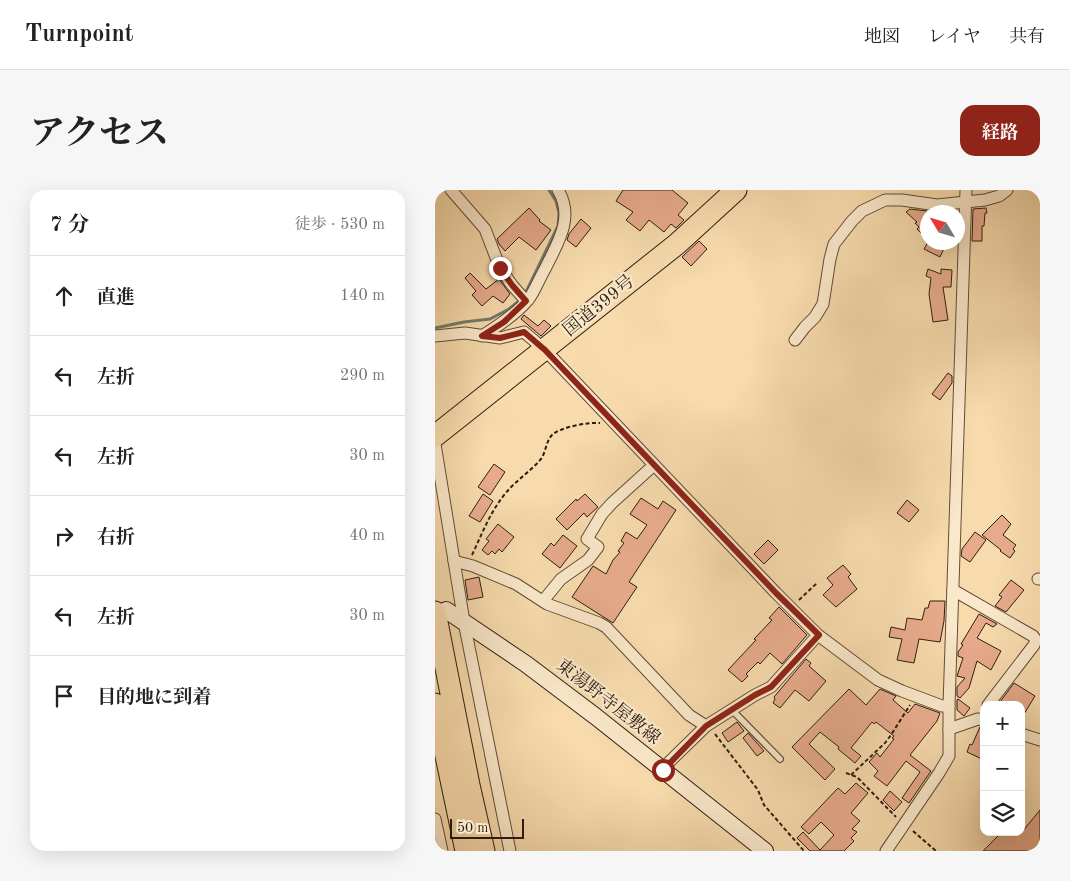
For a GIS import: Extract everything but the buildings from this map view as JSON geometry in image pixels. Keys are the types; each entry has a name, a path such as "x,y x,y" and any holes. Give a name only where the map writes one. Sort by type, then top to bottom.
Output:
{"highway":[{"name":"国道399号","path":"435,436 677,244 736,190"},
{"path":"440,611 466,767 484,851"},
{"path":"435,704 466,851"}],"main road":[{"name":"東湯野寺屋敷線","path":"440,611 464,622 526,664 595,716 765,851"}],"street":[{"path":"451,190 485,229 500,268 523,298"},
{"path":"482,336 504,322 523,298 534,290 564,230 565,206 558,190"},
{"path":"886,851 949,756 949,706 966,190"},
{"path":"795,340 815,317 823,304 834,244 862,211 885,200 901,200 937,205 985,200 999,196 1007,190"},
{"path":"435,336 465,333 500,338 524,332 545,350 653,466 790,608 819,635 878,680 942,706 949,706"},
{"path":"435,444 464,622 510,851"},
{"path":"543,601 561,580 588,560 598,548 587,539 602,514 653,466"},
{"path":"454,561 467,564 516,584 556,607 599,622 606,627 689,715 706,726"},
{"path":"953,590 1033,636 1036,640 991,701"},
{"path":"663,770 706,726 771,687 819,635"},
{"path":"949,729 980,718"},
{"path":"1025,735 1040,740"},
{"path":"435,819 442,851"}],"lane":[{"path":"732,710 780,759"}],"path":[{"path":"467,564 492,512 505,493 533,468 545,454 546,446 552,435 577,425 595,422 615,424"},
{"path":"790,608 817,583"},
{"path":"851,775 885,743 915,696"},
{"path":"706,726 716,735 758,790 765,805 804,851"},
{"path":"846,773 857,778 904,824 936,851"}],"waterway":[{"path":"435,328 490,319 509,309 519,301 526,292 558,226 559,213 556,201 549,190"}],"route":[{"path":"500,268 526,301 504,322 482,336 500,338 524,332 545,350 653,466 819,635 771,687 706,726 663,770"}]}
